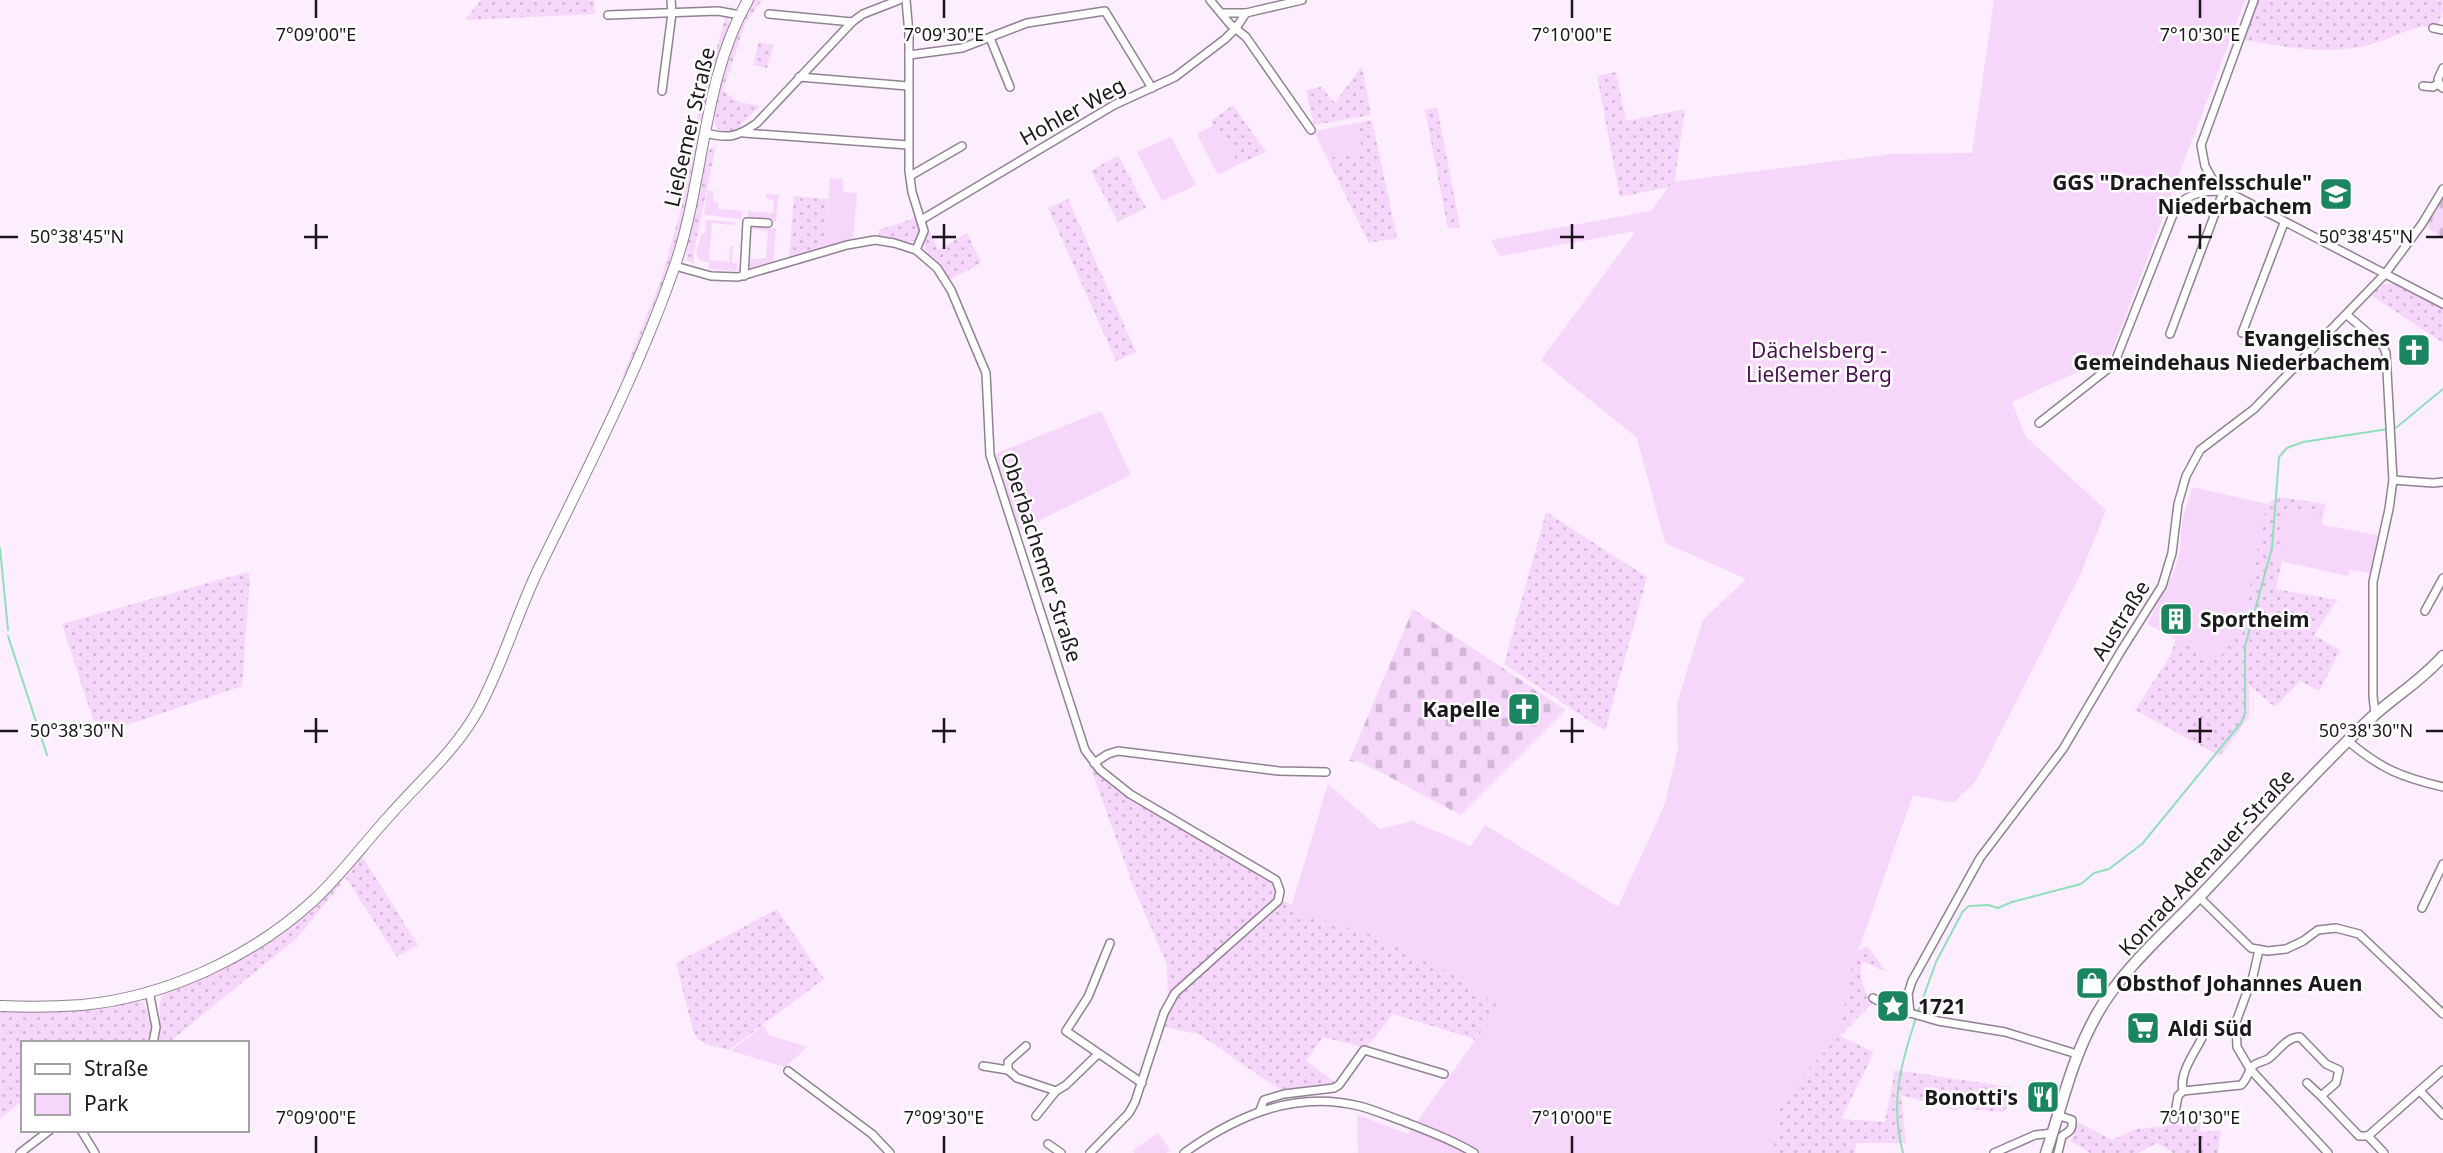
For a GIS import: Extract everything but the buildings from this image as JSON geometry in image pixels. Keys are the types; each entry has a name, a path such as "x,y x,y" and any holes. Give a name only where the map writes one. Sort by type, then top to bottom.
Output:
{"main road":[{"name":"Konrad-Adenauer-Straße","path":"2046,1153 2077,1054 2108,998 2141,958 2348,741 2375,714 2423,678 2443,656"}],"street":[{"path":"662,92 672,13 671,0"},
{"name":"Ließemer Straße","path":"0,1006 84,1005 149,991 185,980 251,947 288,923 316,899 452,748 477,711 497,672 523,602 623,396 675,266 688,220 716,83 748,0"},
{"path":"705,133 724,137 743,132 757,123 852,22 863,14 899,0"},
{"path":"906,0 910,176 924,230 916,250"},
{"path":"1210,0 1246,37 1311,130"},
{"path":"1221,13 1246,13 1302,0"},
{"path":"2221,191 2205,166 2201,145 2254,0"},
{"path":"607,15 718,11 740,15"},
{"path":"909,55 962,48 1027,23 1105,11 1152,88"},
{"name":"Hohler Weg","path":"921,220 1114,105 1175,77 1236,28 1246,13"},
{"path":"769,14 852,22"},
{"path":"2433,28 2443,30"},
{"path":"990,38 1010,88"},
{"path":"2423,86 2441,85 2443,68"},
{"path":"799,78 908,86"},
{"path":"743,132 908,145"},
{"path":"910,176 962,146"},
{"name":"Austraße","path":"1911,1013 1908,994 1912,981 1980,858 2063,749 2162,586 2172,553 2178,504 2186,476 2200,450 2254,409 2385,274 2443,189"},
{"path":"2170,334 2221,191"},
{"path":"2039,424 2114,364 2179,204 2201,192 2221,191 2233,195 2443,304"},
{"path":"744,276 747,222 768,223"},
{"path":"2242,333 2284,223"},
{"name":"Oberbachemer Straße","path":"675,266 711,276 744,276 864,241 886,241 916,250 937,268 946,279 986,373 990,455 1083,746 1112,781 1130,794 1276,880 1280,891 1278,901 1175,993 1164,1013 1142,1083 1129,1113 1090,1153"},
{"path":"2347,314 2383,346 2386,353 2393,480 2373,582 2375,714"},
{"path":"2393,480 2443,482"},
{"path":"2425,611 2443,578"},
{"path":"2348,741 2380,766 2406,778 2443,787"},
{"path":"1094,762 1118,751 1279,771 1326,772"},
{"path":"2422,908 2443,864"},
{"path":"2199,897 2239,939 2251,948 2259,950 2286,949 2318,930 2336,929 2359,934 2443,1014"},
{"path":"1110,943 1088,997 1066,1031 1142,1083"},
{"path":"2259,950 2253,976 2236,1021 2237,1047 2250,1069 2328,1153"},
{"path":"149,991 156,1027 153,1041"},
{"path":"1873,998 1901,1014 1911,1013 2005,1032 2077,1054"},
{"path":"2174,1118 2178,1096 2183,1091 2241,1085 2247,1080 2250,1069 2256,1063 2266,1061 2290,1039 2300,1037 2326,1064 2339,1070 2336,1083 2321,1096"},
{"path":"2183,1091 2181,1084 2184,1074 2202,1038"},
{"path":"1008,1070 1008,1062 1026,1046"},
{"path":"1260,1110 1264,1100 1284,1094 1334,1088 1364,1050 1444,1074"},
{"path":"1036,1116 1056,1091 1066,1085 1098,1054"},
{"path":"983,1066 1008,1070 1017,1078 1056,1091"},
{"path":"2306,1083 2359,1136 2368,1136 2443,1070"},
{"path":"788,1071 872,1134 890,1153"},
{"path":"2420,1091 2443,1115"},
{"path":"1184,1153 1222,1127 1260,1110 1300,1102 1353,1105 1424,1130 1474,1153"},
{"path":"2057,1115 2072,1120 2073,1127 2062,1136 2058,1153"},
{"path":"20,1153 47,1132"},
{"path":"82,1132 96,1153"},
{"path":"1994,1153 2035,1135 2053,1133"},
{"path":"2368,1136 2384,1153"},
{"path":"1048,1144 1061,1153"}],"green space":[{"path":"481,0 594,0 595,14 465,20"},
{"path":"752,0 762,0 745,24 723,91 739,102 760,106 741,124 741,129 723,131 717,129 714,117 715,101 724,64"},
{"name":"Dächelsberg - Ließemer Berg","path":"1994,0 2245,0 2110,357 2012,402 2025,436 2106,510 2080,575 1976,781 1953,803 1913,795 1851,971 1839,1036 1780,1100 1773,1153 1358,1153 1357,1115 1408,1134 1499,1007 1458,975 1373,935 1290,911 1328,784 1380,829 1412,821 1471,846 1485,825 1618,907 1664,806 1678,749 1677,703 1703,620 1746,579 1665,543 1637,438 1541,360 1636,231 1500,256 1491,240 1651,211 1672,182 1890,154 1972,153"},
{"path":"2257,0 2443,0 2443,11 2437,26 2419,27 2377,43 2353,48 2321,50 2242,40"},
{"path":"726,15 730,25 701,127 689,132 694,129"},
{"path":"759,42 773,45 767,68 753,65"},
{"path":"1362,66 1371,115 1314,125 1306,90 1321,87 1335,103"},
{"path":"1616,72 1626,121 1685,109 1674,184 1669,187 1620,197 1597,76"},
{"path":"1233,105 1266,152 1239,164 1211,121"},
{"path":"1437,107 1460,227 1448,229 1425,110"},
{"path":"1372,120 1397,238 1369,243 1327,158 1362,151 1356,123"},
{"path":"1356,123 1362,151 1327,158 1314,131"},
{"path":"1214,125 1239,164 1218,175 1197,134"},
{"path":"1171,137 1196,185 1162,201 1137,152"},
{"path":"694,138 699,142 680,231 657,301 622,391 623,375 661,280 682,205"},
{"path":"716,146 694,251 694,264 687,260 686,251 704,158 709,150"},
{"path":"1118,155 1146,208 1118,222 1091,171"},
{"path":"830,178 843,179 843,192 857,193 853,238 825,247"},
{"path":"707,190 713,191 713,202 718,203 718,209 742,211 741,219 704,215"},
{"path":"766,194 779,195 776,222 748,219 748,211 773,213 774,200 766,199"},
{"path":"794,196 828,199 825,247 789,258"},
{"path":"2443,197 2443,239 2428,227 2427,223"},
{"path":"1068,199 1136,352 1116,361 1048,208"},
{"path":"915,216 920,230 914,241 879,236 879,230"},
{"path":"706,220 735,222 734,225 712,223 709,260 729,262 730,246 733,246 732,262 737,263 737,271 709,269 709,263 698,259 696,252 702,233 705,233"},
{"path":"776,228 773,264 754,270 748,266 748,260 766,258 768,231 750,229"},
{"path":"928,228 938,250 967,233 981,263 951,279 924,249"},
{"path":"2394,283 2443,309 2443,343 2371,295 2381,285"},
{"path":"1101,411 1131,475 1018,531 992,455"},
{"path":"2192,487 2267,504 2244,611 2221,657 2213,659 2147,624 2174,572 2180,551 2182,521"},
{"path":"2279,497 2326,504 2323,515 2287,509 2276,560 2282,562 2276,589 2337,600 2314,635 2340,650 2319,691 2300,681 2275,707 2249,685 2249,717 2220,756 2135,710 2170,656 2176,639 2212,658 2244,611 2267,504"},
{"path":"2287,509 2323,515 2322,525 2378,535 2370,573 2350,569 2348,576 2276,560"},
{"path":"1546,512 1647,577 1605,731 1504,664"},
{"path":"247,572 250,575 242,686 98,735 62,624"},
{"path":"1413,609 1566,710 1461,815 1361,762 1349,761"},
{"path":"1087,758 1110,785 1274,882 1277,890 1275,900 1184,979 1168,1000 1167,965 1134,888"},
{"path":"362,856 418,945 397,957 346,878"},
{"path":"338,882 341,884 297,938 170,1041 158,1041 163,994 252,951 291,926"},
{"path":"1282,901 1375,929 1737,1024 1867,946 1887,972 1862,961 1862,983 1874,1002 1840,1036 1874,1052 1841,1119 1885,1122 1895,1070 2010,1087 2009,1106 2002,1112 1971,1109 1970,1106 1955,1110 1901,1095 1906,1143 1856,1143 1855,1153 1511,1153 1551,1094 1472,1038 1393,1014 1366,1048 1323,1037 1306,1061 1337,1084 1283,1092 1199,1034 1165,1027 1166,1015 1177,995"},
{"path":"777,909 824,979 729,1050 705,1044 693,1031 676,963"},
{"path":"130,1000 143,1002 153,1027 150,1041 21,1041 21,1102 0,1118 0,1011"},
{"path":"764,1025 769,1035 807,1047 785,1067 731,1051"},
{"path":"2078,1122 2112,1140 2136,1129 2201,1122 2199,1132 2221,1130 2218,1153 2173,1153 2157,1143 2138,1153 2090,1153 2071,1141"},
{"path":"1158,1133 1170,1150 1166,1153 1132,1151"}],"waterway":[{"path":"2394,428 2443,389"},
{"path":"1918,1012 1936,962 1963,911 1969,906 1988,905 1998,908 2081,884 2094,873 2109,869 2142,844 2241,723 2245,713 2245,646 2272,548 2279,457 2287,448 2303,442 2388,429"},
{"path":"0,548 8,630"},
{"path":"8,636 47,755"},
{"path":"1903,1153 1897,1101 1901,1069 1916,1018"}],"place":[{"name":"GGS \"Drachenfelsschule\" Niederbachem","path":"2336,194"},
{"name":"Evangelisches Gemeindehaus Niederbachem","path":"2414,350"},
{"name":"Sportheim","path":"2176,619"},
{"name":"Kapelle","path":"1524,709"},
{"name":"Obsthof Johannes Auen","path":"2092,983"},
{"name":"1721","path":"1893,1006"},
{"name":"Aldi Süd","path":"2143,1028"},
{"name":"Bonotti's","path":"2043,1097"}]}
